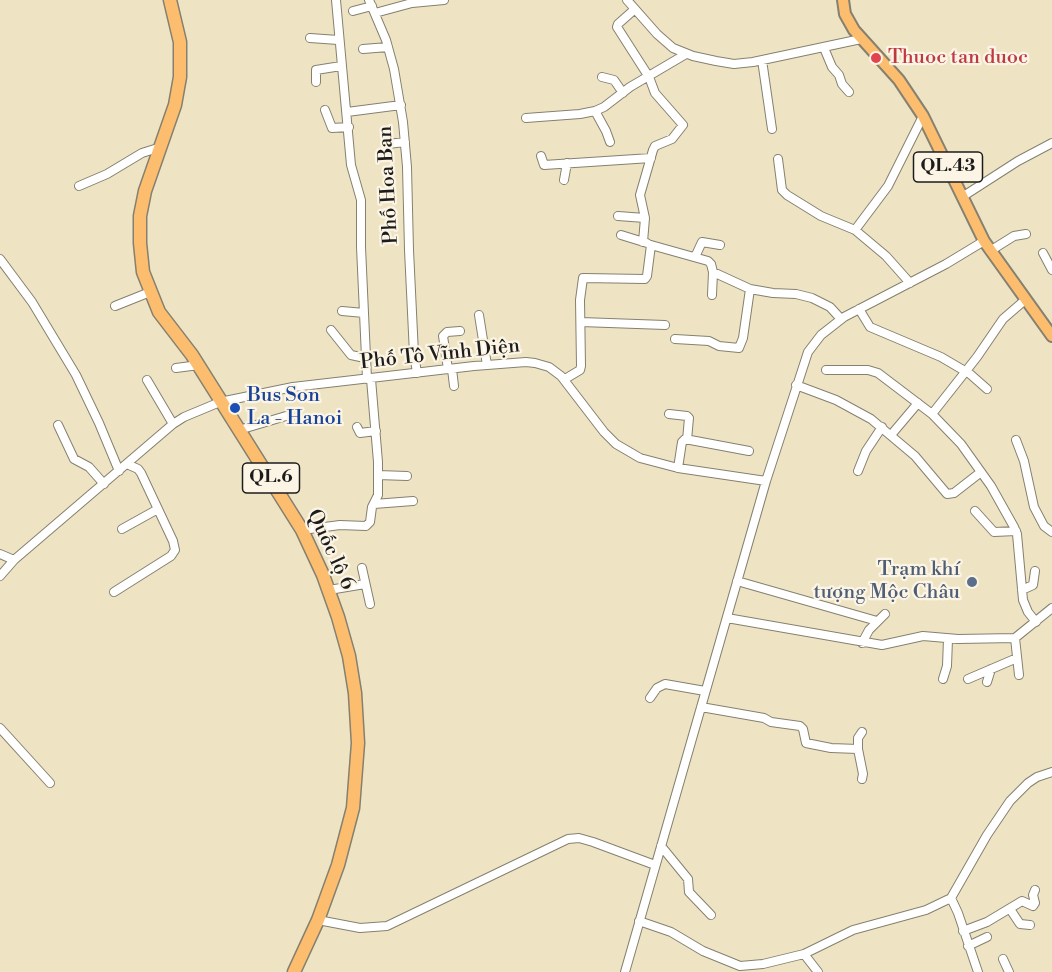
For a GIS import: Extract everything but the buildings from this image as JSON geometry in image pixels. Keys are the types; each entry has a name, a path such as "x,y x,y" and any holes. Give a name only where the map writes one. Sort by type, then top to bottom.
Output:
{"highway":[{"name":"Quốc lộ 6","path":"170,0 180,42 181,68 175,105 145,191 140,216 141,260 150,292 159,312 199,365 302,530 329,590 345,641 354,683 358,762 353,808 338,865 318,920 294,972"}],"main road":[{"name":"QL.43","path":"843,0 848,21 861,39 899,80 923,116 987,246 1052,336"}],"street":[{"path":"302,530 340,525 366,526 370,522 378,495 376,431 365,358 361,200 351,165 336,0"},
{"path":"353,11 372,6 444,0"},
{"path":"627,0 657,34 675,49 686,54 734,64 861,39"},
{"name":"Phố Hoa Ban","path":"372,6 388,47 401,105 408,189 409,250 417,374"},
{"path":"565,379 580,370 581,366 580,322 583,278 645,279 647,276 645,218 640,195 654,147 672,139 683,125 655,93 649,77 617,27 634,9"},
{"path":"310,38 338,40"},
{"path":"363,49 388,47"},
{"path":"824,48 832,67 849,92"},
{"path":"671,62 675,49"},
{"path":"526,118 595,111 686,54"},
{"path":"762,60 772,129"},
{"path":"316,82 316,70 341,66"},
{"path":"602,77 614,80 623,93"},
{"path":"347,112 401,105"},
{"path":"324,110 332,128 349,127"},
{"path":"595,111 610,142"},
{"path":"855,230 888,186 923,116"},
{"path":"388,144 405,142"},
{"path":"962,197 1018,161 1052,143"},
{"path":"79,186 107,174 142,153 161,147"},
{"path":"542,156 544,165 651,158"},
{"path":"778,159 782,190 787,195 821,216 855,230 886,256 910,283"},
{"path":"564,180 567,163"},
{"path":"618,216 645,218"},
{"path":"625,972 766,481 806,357 814,344 842,319 859,309 987,246 1026,234"},
{"path":"621,235 708,261 713,272 712,295"},
{"path":"695,257 702,242 720,245"},
{"path":"1043,253 1052,270"},
{"path":"0,259 32,302 76,375 119,471"},
{"path":"713,272 750,289 812,298 830,307 842,319"},
{"path":"675,339 709,341 719,346 739,348 744,338 750,289"},
{"path":"115,306 150,292"},
{"path":"932,414 1003,319 1025,300"},
{"path":"859,309 865,322 876,330 927,351 966,371 987,389"},
{"path":"342,311 364,313"},
{"path":"479,315 487,365"},
{"path":"580,322 665,325"},
{"path":"331,330 351,355 365,358"},
{"path":"454,386 443,336 447,332 460,331"},
{"name":"Phố Tô Vĩnh Diện","path":"0,576 14,560 172,424 191,413 220,402 293,387 487,365 535,363 549,368 565,379 594,421 616,444 640,458 678,468 766,481"},
{"path":"176,369 199,365"},
{"path":"826,370 868,370 878,373 932,414 962,444 1002,504 1016,531 1025,607 1036,622"},
{"path":"147,380 172,424"},
{"path":"796,385 850,406 882,428 923,463 947,494 954,493 981,472"},
{"path":"891,435 918,403"},
{"path":"669,414 689,418 687,440"},
{"path":"239,430 286,416"},
{"path":"58,426 74,459 88,467 104,484"},
{"path":"357,427 360,433 376,431"},
{"path":"858,471 867,451 882,428"},
{"path":"678,468 681,442 687,440 748,451"},
{"path":"1016,440 1024,461 1034,507 1044,526 1052,532"},
{"path":"114,592 174,552 175,544 140,470 127,464"},
{"path":"378,475 407,476"},
{"path":"374,504 413,501"},
{"path":"122,529 158,509"},
{"path":"975,511 994,531 1016,531"},
{"path":"0,554 14,560"},
{"path":"362,568 370,604"},
{"path":"1023,590 1033,585 1035,571"},
{"path":"737,581 877,621"},
{"path":"329,590 365,584"},
{"path":"727,618 882,645 923,636 948,639 1015,638 1052,608"},
{"path":"862,643 869,630 885,614"},
{"path":"1015,638 1019,675"},
{"path":"943,680 947,666 948,639"},
{"path":"968,679 1017,658"},
{"path":"987,682 991,669"},
{"path":"650,698 657,688 665,684 705,691"},
{"path":"701,707 800,726 803,729 806,743 831,748 858,749"},
{"path":"0,728 50,783"},
{"path":"862,732 858,738 862,778"},
{"path":"639,921 671,932 739,969 804,954 853,930 926,910 951,898 987,835 1010,801 1028,783 1052,772"},
{"path":"318,920 360,928 387,926 568,839 579,838 593,842 655,865"},
{"path":"661,846 688,879 689,892 711,915"},
{"path":"963,931 987,922 1022,902 1034,905 1035,890"},
{"path":"951,898 978,972"},
{"path":"1010,909 1020,924 1030,925"},
{"path":"968,946 987,938"},
{"path":"804,954 818,972"},
{"path":"1004,958 1009,972"}],"place":[{"name":"Thuoc tan duoc","path":"876,58"},
{"name":"Bus Son La - Hanoi","path":"235,408"},
{"name":"Trạm khí tượng Mộc Châu","path":"972,582"}]}
